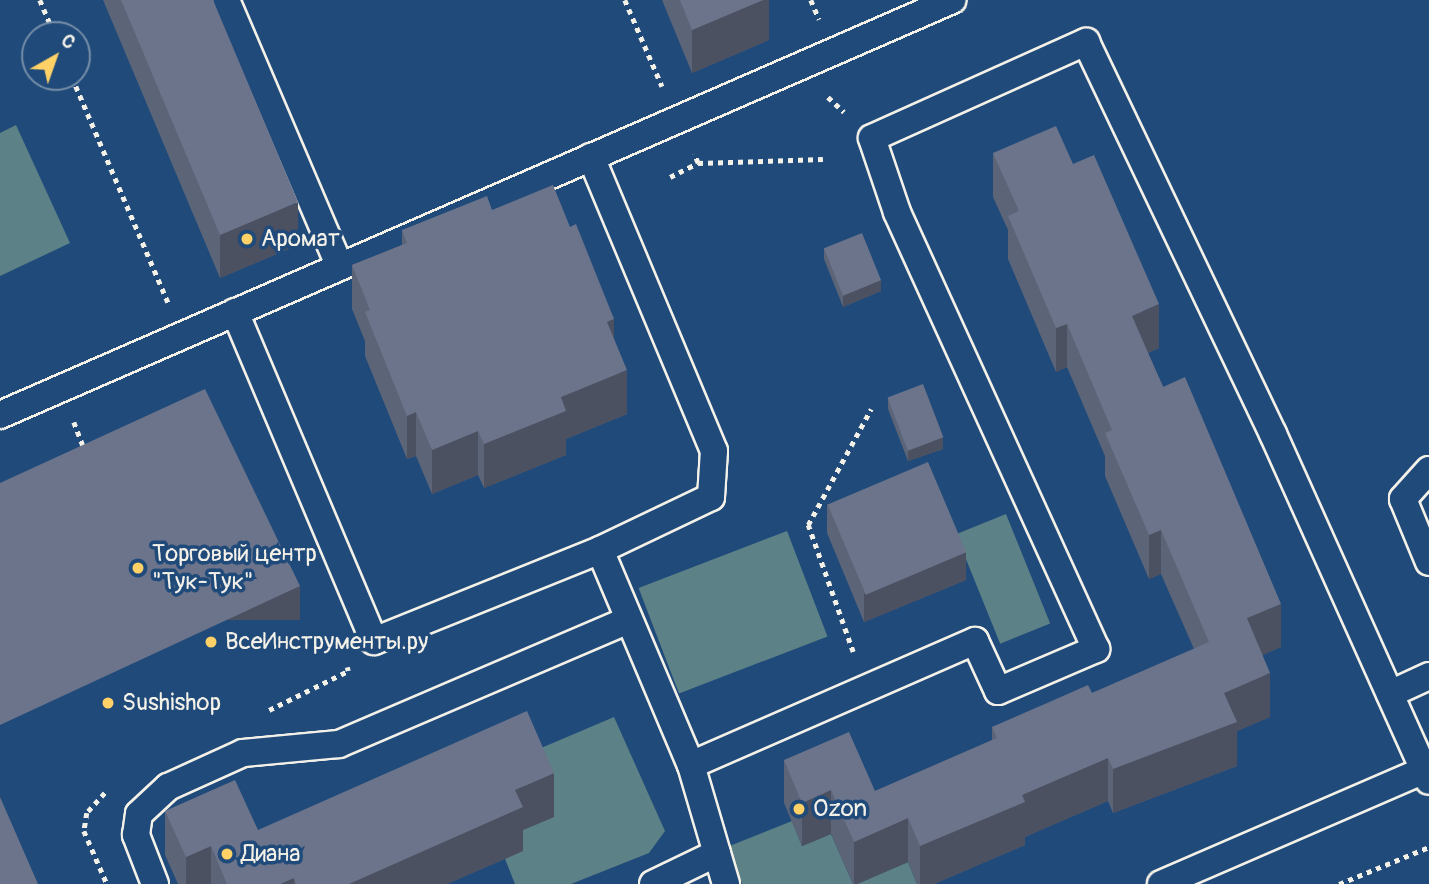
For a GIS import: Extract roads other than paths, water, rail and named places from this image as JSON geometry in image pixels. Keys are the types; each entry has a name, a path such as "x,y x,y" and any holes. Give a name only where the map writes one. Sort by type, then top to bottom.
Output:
{"lane":[{"path":"226,0 340,267"},
{"path":"0,415 951,0"},
{"path":"691,765 975,641 998,691 1096,649 897,212 872,138 1086,43 1273,434 1427,775 1161,884"},
{"path":"235,312 374,641 600,550 711,497 714,451 592,157"},
{"path":"1429,470 1403,499 1429,562"},
{"path":"600,550 691,765 726,884"},
{"path":"155,884 136,835 139,814 168,787 243,753 338,744 628,620"},
{"path":"1390,694 1429,676"},
{"path":"653,884 717,853"}],"place":[{"name":"Аромат","path":"247,239"},
{"name":"Торговый центр \"Тук-Тук\"","path":"138,568"},
{"name":"ВсеИнструменты.ру","path":"211,642"},
{"name":"Sushishop","path":"108,703"},
{"name":"Ozon","path":"799,809"},
{"name":"Диана","path":"227,854"}]}
